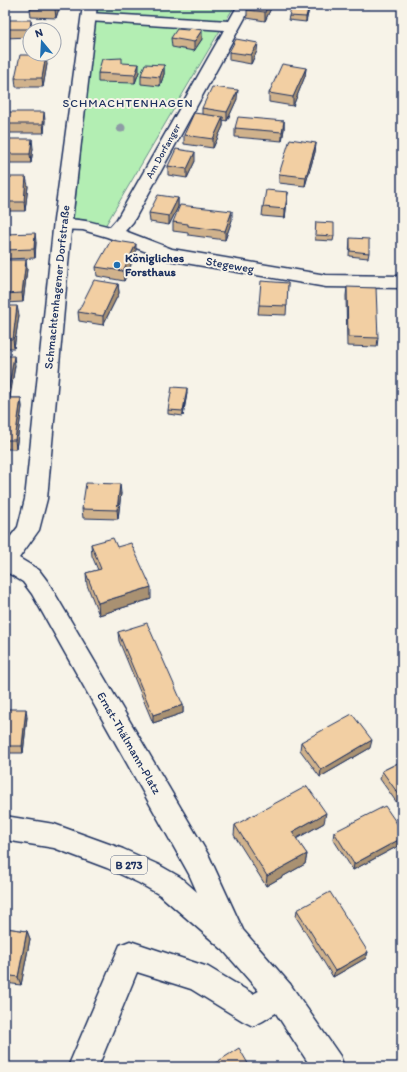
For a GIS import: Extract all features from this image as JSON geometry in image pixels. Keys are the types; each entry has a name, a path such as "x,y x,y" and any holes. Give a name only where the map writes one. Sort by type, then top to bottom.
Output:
{"main road":[{"name":"Am Dorfanger","path":"113,232 124,222 245,5"},
{"path":"89,11 233,26"},
{"name":"Schmachtenhagener Dorfstraße","path":"5,560 28,530 36,498 63,225 89,11"},
{"name":"Stegeweg","path":"63,225 84,225 113,232 168,254 326,281 402,282"},
{"name":"Ernst-Thälmann-Platz","path":"5,560 31,576 40,588 199,865 233,940"},
{"name":"Ernst-Thälmann-Platz","path":"5,828 54,836 114,858 149,874 170,886 233,940 280,994 329,1067"},
{"path":"83,1067 130,955 198,976 253,1011 280,994"}],"green space":[{"path":"97,5 235,5 105,226 73,221"}],"building":[{"path":"31,5 56,5 55,9 30,9"},
{"path":"249,5 268,5 265,12 247,10"},
{"path":"292,5 309,5 306,17 289,16"},
{"path":"5,20 31,20 31,22 22,22 22,29 5,29"},
{"path":"189,28 202,30 194,42 171,38 177,29 188,30"},
{"path":"236,39 258,43 251,55 229,52"},
{"path":"20,55 22,55 22,62 45,62 42,78 15,78"},
{"path":"122,58 122,63 139,64 135,75 98,73 102,59"},
{"path":"145,64 164,65 160,77 141,75"},
{"path":"282,64 306,68 293,97 269,93"},
{"path":"212,87 238,90 227,112 202,108"},
{"path":"5,112 44,112 43,124 5,124"},
{"path":"194,113 223,117 213,139 184,135"},
{"path":"238,117 284,121 282,132 235,128"},
{"path":"5,139 32,139 30,154 5,154"},
{"path":"290,139 316,143 306,177 279,174"},
{"path":"176,149 195,152 187,169 168,166"},
{"path":"5,177 26,177 24,202 5,202"},
{"path":"266,190 288,192 285,209 263,207"},
{"path":"158,195 178,198 169,216 149,213"},
{"path":"180,205 232,211 225,231 188,226 188,224 173,222"},
{"path":"316,222 334,223 334,236 315,235"},
{"path":"35,233 34,249 5,250 5,234"},
{"path":"350,238 369,239 369,253 350,251"},
{"path":"111,240 136,244 123,271 96,267"},
{"path":"5,260 26,260 22,293 5,294"},
{"path":"94,280 118,284 103,316 78,312"},
{"path":"261,281 288,283 287,306 259,305"},
{"path":"347,287 376,288 378,338 348,337"},
{"path":"5,306 17,306 13,339 5,339"},
{"path":"5,356 14,356 8,392 5,392"},
{"path":"172,387 187,388 183,411 168,410"},
{"path":"5,398 21,398 15,440 5,440"},
{"path":"86,483 120,484 117,510 82,509"},
{"path":"113,538 117,547 131,543 151,587 98,603 86,573 101,569 91,544"},
{"path":"147,623 183,705 153,715 118,632"},
{"path":"5,709 26,709 22,746 5,746"},
{"path":"352,714 372,740 321,770 301,742"},
{"path":"402,761 402,799 382,771"},
{"path":"307,786 326,813 292,832 307,854 267,876 235,825"},
{"path":"385,806 402,831 402,838 354,864 334,832"},
{"path":"330,892 368,952 335,971 297,910"},
{"path":"5,928 27,931 18,977 5,975"},
{"path":"239,1048 250,1067 209,1067"}],"place":[{"name":"Königliches Forsthaus","path":"117,265"}],"district":[{"name":"SCHMACHTENHAGEN","path":"128,103"}]}
